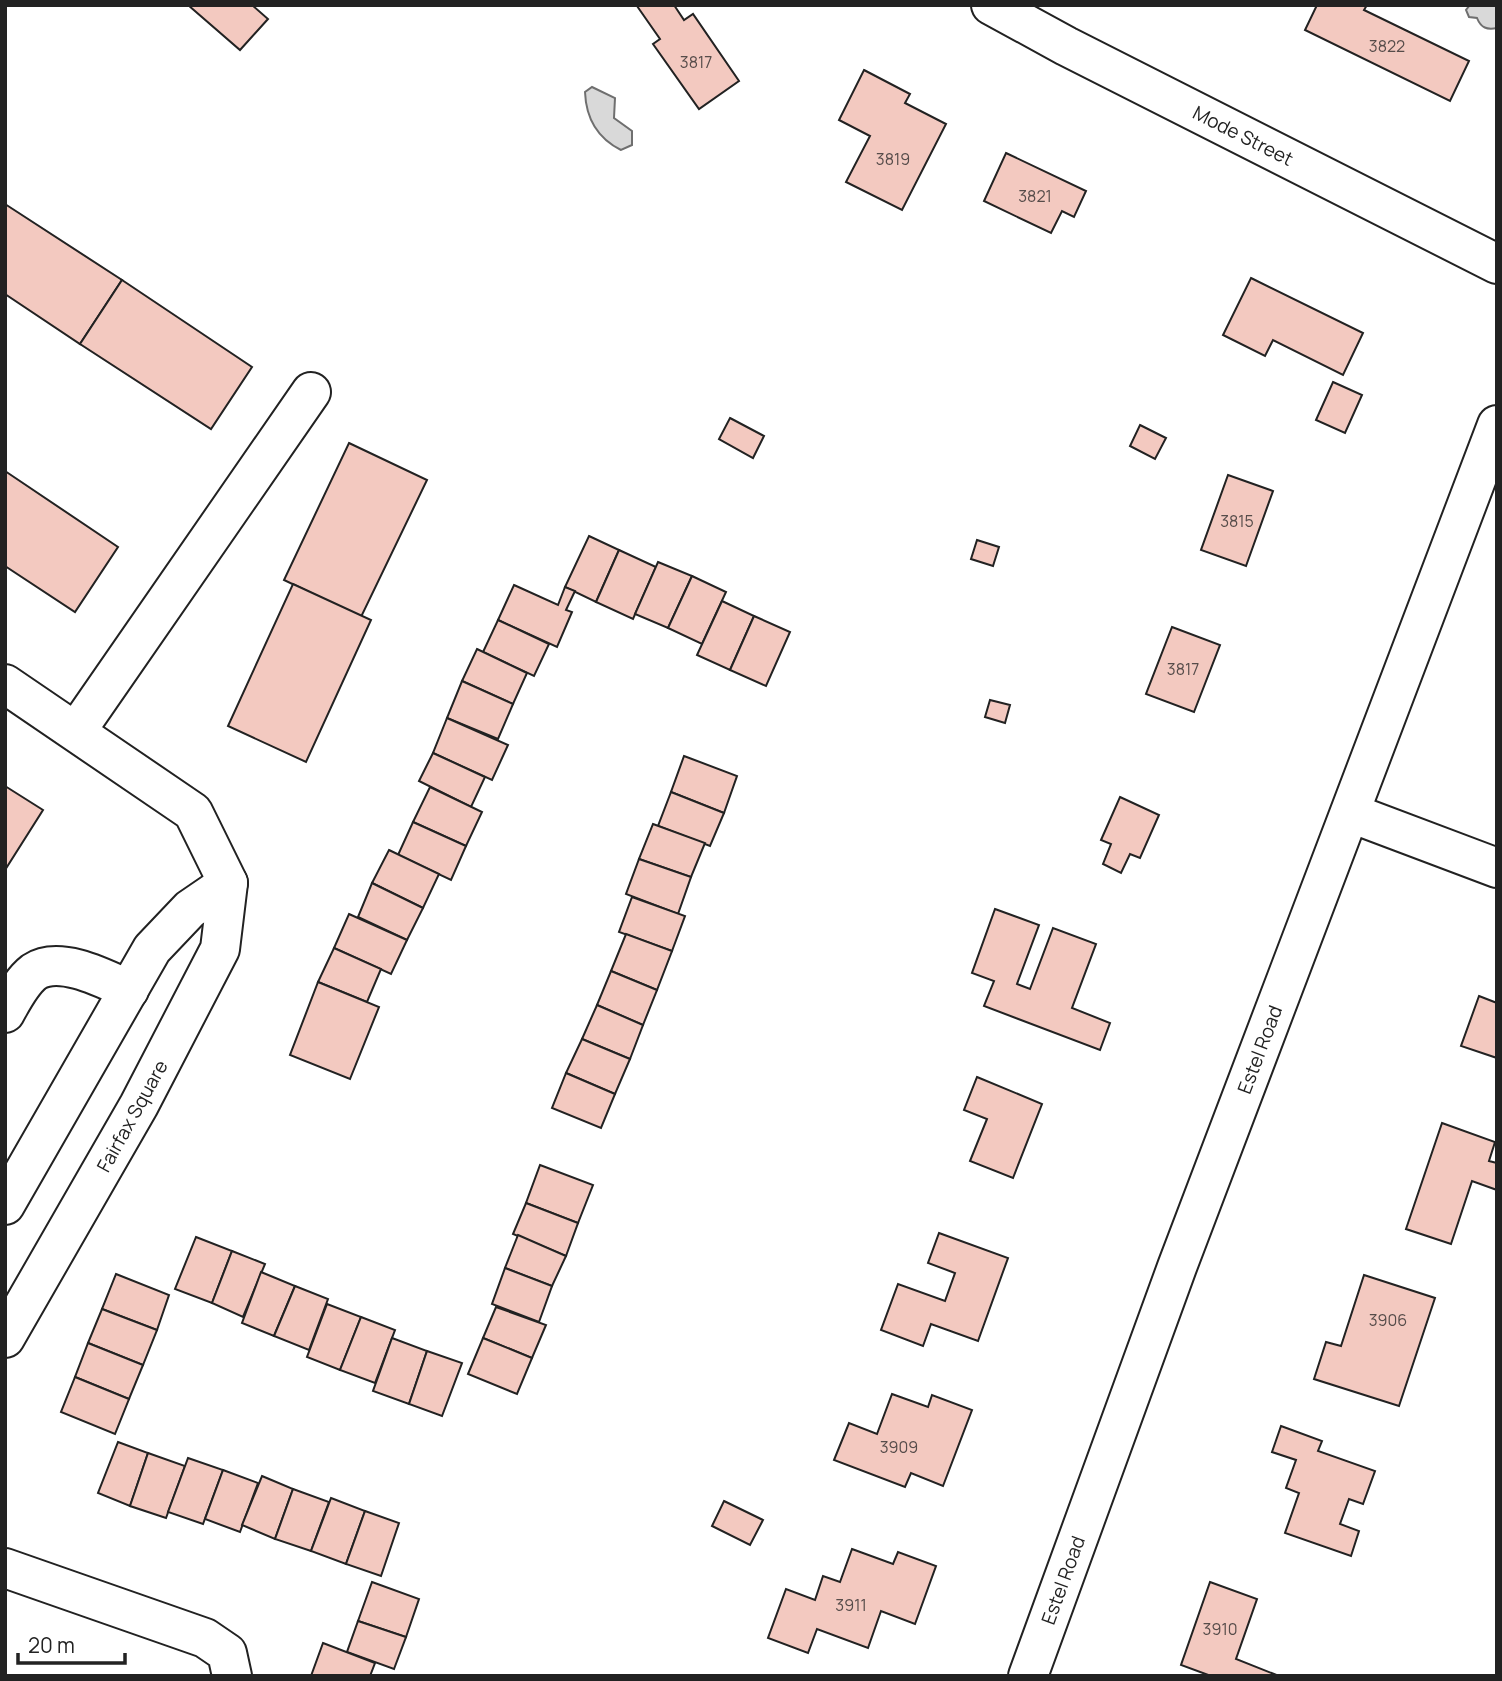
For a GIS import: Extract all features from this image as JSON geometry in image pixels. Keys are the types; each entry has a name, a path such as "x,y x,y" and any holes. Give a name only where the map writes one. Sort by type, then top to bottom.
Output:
{"street":[{"name":"Mode Street","path":"991,5 1066,47 1497,264"},
{"path":"76,730 311,392"},
{"name":"Estel Road","path":"1028,1676 1177,1268 1497,425"},
{"path":"5,684 193,812 228,883 190,909 152,949 5,1205"},
{"path":"1351,813 1497,868"},
{"name":"Fairfax Square","path":"5,1338 139,1105 220,949 228,883"},
{"path":"5,1013 19,989 36,971 65,967 93,973 129,990"},
{"path":"5,1568 205,1638 226,1653 232,1676"}],"shaded area":[{"path":"1470,5 1497,5 1497,28 1485,28 1477,18 1469,17 1466,10"},
{"path":"592,87 615,98 614,118 632,131 632,145 621,150 605,140 594,126 585,92"}],"building":[{"path":"188,5 252,5 268,19 240,50"},
{"path":"674,5 684,20 693,14 739,81 699,109 653,44 660,39 637,6"},
{"path":"1317,5 1367,5 1364,10 1469,61 1450,101 1305,30"},
{"path":"864,70 910,94 905,103 946,124 902,210 846,182 870,136 839,120"},
{"path":"1006,153 1086,191 1074,217 1062,211 1051,233 984,201"},
{"path":"5,204 122,280 80,344 5,294"},
{"path":"1251,278 1363,333 1343,375 1273,340 1265,356 1223,335"},
{"path":"122,280 252,367 211,429 80,344"},
{"path":"1333,382 1362,395 1345,433 1316,420"},
{"path":"730,418 764,436 753,458 719,439"},
{"path":"1140,425 1166,438 1155,459 1130,446"},
{"path":"349,443 427,480 361,617 284,580"},
{"path":"5,471 118,547 75,612 5,566"},
{"path":"1228,475 1273,491 1246,566 1201,550"},
{"path":"589,536 619,550 596,602 565,587"},
{"path":"977,540 999,547 993,566 971,559"},
{"path":"619,550 656,567 633,619 596,602"},
{"path":"658,562 692,576 668,628 635,614"},
{"path":"692,576 726,592 702,644 668,628"},
{"path":"293,584 371,620 306,762 228,726"},
{"path":"514,585 558,605 565,587 575,591 566,610 572,612 557,647 498,620"},
{"path":"722,601 754,616 730,670 697,655"},
{"path":"754,616 790,632 766,686 730,670"},
{"path":"498,620 549,644 534,676 483,652"},
{"path":"1172,627 1220,645 1194,712 1146,694"},
{"path":"477,649 527,673 513,704 462,681"},
{"path":"462,681 513,704 498,739 447,718"},
{"path":"990,700 1010,705 1005,723 985,717"},
{"path":"447,718 508,745 492,780 433,753"},
{"path":"433,753 485,777 471,807 419,781"},
{"path":"684,756 737,776 724,813 671,792"},
{"path":"5,786 43,810 5,870"},
{"path":"430,787 482,812 466,846 413,822"},
{"path":"671,792 724,813 710,846 658,826"},
{"path":"1120,797 1159,815 1140,858 1130,854 1121,873 1103,864 1111,844 1101,840"},
{"path":"413,822 466,846 451,880 398,855"},
{"path":"653,824 705,843 691,877 639,859"},
{"path":"389,850 439,874 423,908 372,883"},
{"path":"639,859 691,877 678,914 626,894"},
{"path":"372,883 423,908 407,940 358,917"},
{"path":"632,897 685,916 672,951 619,932"},
{"path":"995,909 1039,925 1017,984 1030,989 1053,928 1096,944 1072,1008 1110,1023 1100,1050 984,1006 994,981 972,973"},
{"path":"349,914 407,940 391,974 334,948"},
{"path":"626,934 672,951 657,990 611,971"},
{"path":"334,948 381,969 367,1002 318,982"},
{"path":"611,971 657,990 643,1025 597,1005"},
{"path":"318,982 379,1007 350,1079 290,1055"},
{"path":"1479,996 1497,1003 1497,1058 1461,1046"},
{"path":"597,1005 643,1025 630,1059 582,1039"},
{"path":"582,1039 630,1059 615,1094 566,1073"},
{"path":"566,1073 615,1094 601,1128 552,1108"},
{"path":"977,1077 1042,1104 1013,1178 970,1161 987,1119 964,1110"},
{"path":"1442,1123 1495,1142 1489,1161 1497,1163 1497,1190 1472,1181 1451,1244 1406,1229"},
{"path":"540,1165 593,1185 578,1223 526,1203"},
{"path":"526,1203 578,1223 566,1256 513,1234"},
{"path":"939,1233 1008,1258 978,1341 931,1324 923,1346 881,1330 898,1284 945,1301 955,1273 928,1263"},
{"path":"518,1235 566,1256 552,1286 505,1268"},
{"path":"196,1237 232,1251 212,1303 175,1289"},
{"path":"232,1251 265,1264 243,1317 212,1303"},
{"path":"505,1268 552,1286 539,1322 492,1304"},
{"path":"261,1272 295,1286 274,1336 242,1323"},
{"path":"116,1274 169,1295 157,1330 102,1309"},
{"path":"1364,1275 1435,1298 1399,1406 1314,1379 1326,1342 1341,1346"},
{"path":"295,1286 328,1299 309,1350 274,1336"},
{"path":"327,1304 361,1317 340,1370 307,1357"},
{"path":"496,1307 546,1325 532,1358 483,1338"},
{"path":"102,1309 157,1330 143,1365 88,1343"},
{"path":"361,1317 395,1330 375,1383 340,1370"},
{"path":"392,1338 427,1351 409,1404 373,1391"},
{"path":"483,1338 532,1358 517,1394 468,1374"},
{"path":"88,1343 143,1365 129,1399 75,1377"},
{"path":"427,1351 462,1363 442,1416 409,1404"},
{"path":"75,1377 129,1399 115,1434 61,1412"},
{"path":"892,1394 928,1407 932,1395 972,1410 943,1486 911,1473 905,1487 834,1460 849,1423 877,1434"},
{"path":"1281,1426 1322,1441 1318,1451 1375,1471 1363,1504 1349,1499 1340,1524 1359,1531 1351,1556 1285,1533 1299,1493 1286,1488 1296,1460 1272,1452"},
{"path":"118,1442 148,1453 130,1506 98,1493"},
{"path":"148,1453 185,1466 166,1518 130,1506"},
{"path":"188,1458 223,1470 203,1524 168,1512"},
{"path":"223,1470 258,1483 240,1532 205,1519"},
{"path":"262,1476 293,1489 275,1539 242,1525"},
{"path":"293,1489 329,1502 311,1551 275,1539"},
{"path":"331,1498 365,1511 346,1564 311,1551"},
{"path":"724,1501 763,1520 750,1545 712,1526"},
{"path":"365,1511 399,1523 381,1576 346,1564"},
{"path":"852,1549 893,1564 898,1552 936,1566 915,1624 881,1611 868,1648 817,1629 808,1653 768,1638 786,1589 815,1600 823,1576 840,1582"},
{"path":"372,1582 419,1599 406,1637 358,1621"},
{"path":"1210,1582 1257,1599 1236,1659 1279,1676 1211,1676 1181,1665"},
{"path":"358,1621 406,1637 394,1669 347,1652"},
{"path":"323,1643 375,1663 370,1676 311,1676"}]}
